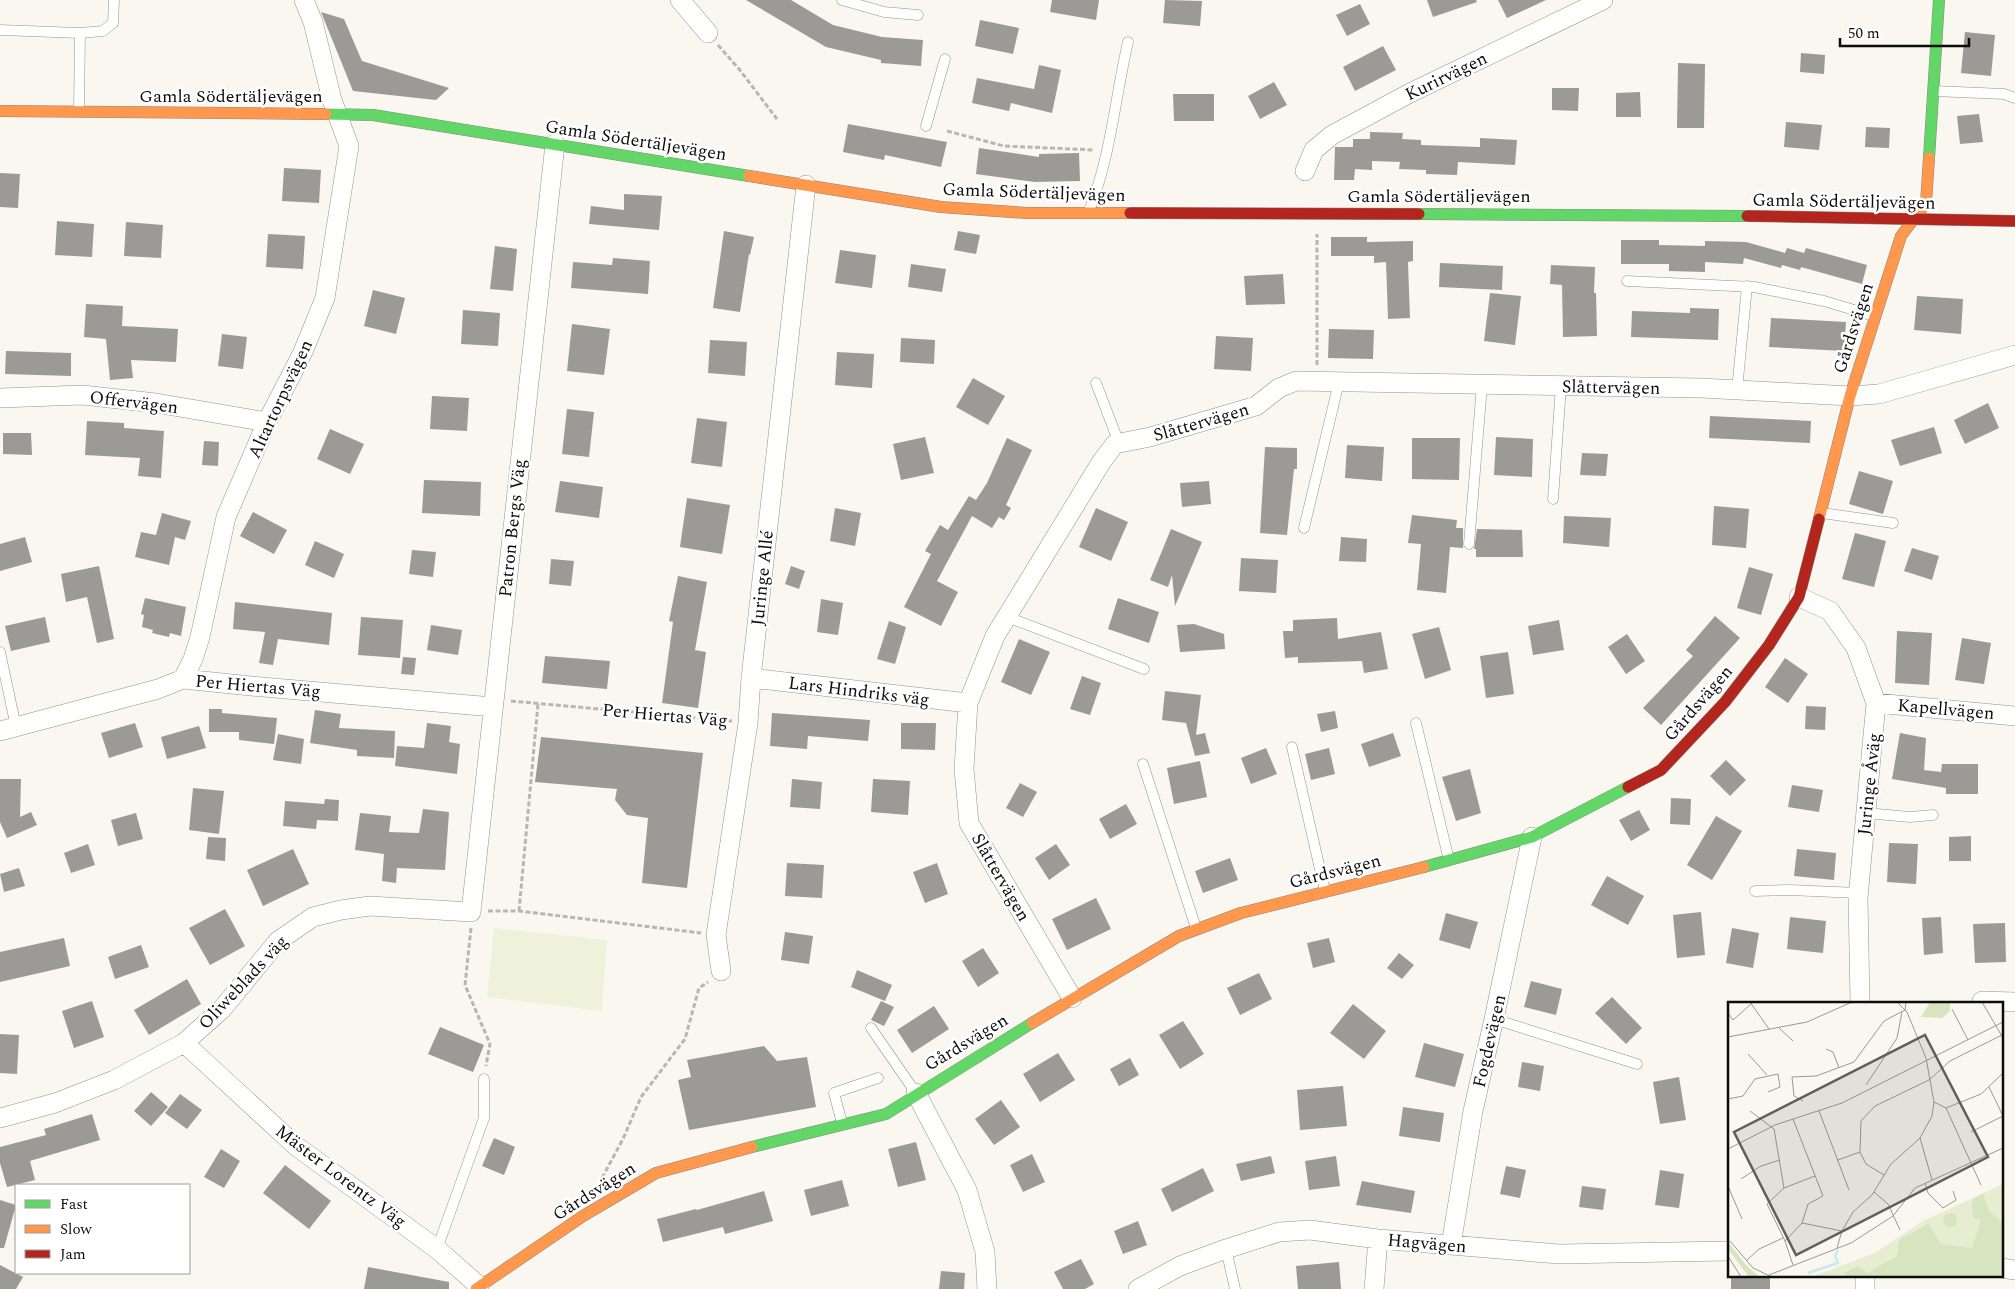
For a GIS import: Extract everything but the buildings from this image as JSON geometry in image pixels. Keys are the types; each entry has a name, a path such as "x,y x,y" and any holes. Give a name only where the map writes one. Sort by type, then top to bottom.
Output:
{"street":[{"name":"Altartorpsvägen","path":"183,679 193,659 200,637 226,518 267,422 302,354 325,298 349,146 332,100 313,22 304,0"},
{"path":"680,0 708,33"},
{"name":"Kurirvägen","path":"1305,171 1314,150 1332,135 1410,93 1603,0"},
{"name":"Gårdsvägen","path":"478,1287 583,1216 656,1173 886,1114 916,1093 1178,936 1242,913 1532,837 1661,770 1736,688 1770,645 1799,597 1850,396 1901,236 1926,203 1939,0"},
{"name":"Gamla Södertäljevägen","path":"0,111 373,115 941,207 1027,213 1651,215 2015,220"},
{"name":"Patron Bergs Väg","path":"471,912 555,144"},
{"name":"Juringe Allé","path":"721,971 716,935 748,723 751,678 806,184"},
{"name":"Slåttervägen","path":"1072,998 969,823 964,769 968,703 995,636 1102,460 1115,444 1150,437 1256,406 1279,388 1296,380 1316,382 1737,390 1850,396 1879,394 2015,355"},
{"name":"Offervägen","path":"0,398 82,395 156,402 267,422"},
{"name":"Juringe Åväg","path":"1799,597 1830,611 1856,648 1876,703 1858,893 1860,1002"},
{"name":"Lars Hindriks väg","path":"751,678 968,703"},
{"name":"Per Hiertas Väg","path":"8,729 158,690 183,679 260,687 493,703"},
{"name":"Kapellvägen","path":"1876,703 2015,716"},
{"name":"Fogdevägen","path":"1451,1245 1473,1111 1532,837"},
{"name":"Oliweblads väg","path":"0,1118 55,1103 114,1080 184,1043 222,1009 278,941 314,917 341,910 370,906 471,912"},
{"path":"1982,1001 2015,1002"},
{"name":"Mäster Lorentz Väg","path":"184,1043 296,1146 437,1249 478,1287"},
{"path":"916,1093 967,1190 985,1252 987,1289"},
{"name":"Hagvägen","path":"1138,1289 1180,1266 1226,1249 1279,1232 1302,1230 1378,1239 1559,1254 1728,1251"},
{"path":"1374,1289 1378,1239"},
{"path":"2002,1268 2015,1270"},
{"path":"1865,1276 1865,1289"}],"lane":[{"path":"0,30 80,33 103,30 113,23 114,0"},
{"path":"842,0 884,12 918,15"},
{"path":"79,112 80,33"},
{"path":"1089,212 1100,183 1108,151 1119,80 1128,42"},
{"path":"926,126 945,59"},
{"path":"1933,90 2004,94 2015,98"},
{"path":"1627,281 1746,286 1824,301 1875,317"},
{"path":"1737,390 1746,286"},
{"path":"1096,382 1119,443"},
{"path":"1304,528 1340,382"},
{"path":"1469,544 1482,385"},
{"path":"1553,499 1561,386"},
{"path":"1821,513 1893,523"},
{"path":"1007,617 1144,668"},
{"path":"0,652 8,729"},
{"path":"1416,723 1449,860"},
{"path":"1292,747 1326,892"},
{"path":"1143,764 1196,929"},
{"path":"1866,813 1910,817 1933,815"},
{"path":"1755,891 1789,890 1858,893"},
{"path":"1494,1020 1637,1064"},
{"path":"871,1028 916,1093"},
{"path":"842,1124 834,1093 878,1078"},
{"path":"437,1249 484,1118 484,1079"},
{"path":"1226,1249 1235,1289"}],"path":[{"path":"708,33 739,69 777,119"},
{"path":"947,131 1004,146 1108,151"},
{"path":"1316,382 1317,213"},
{"name":"Per Hiertas Väg","path":"493,703 538,704 748,723"},
{"path":"519,911 538,704"},
{"path":"484,1079 490,1044 465,985 471,937 471,912 519,911 716,935"},
{"path":"598,1186 623,1139 641,1097 686,1039 700,988 721,971"}],"green space":[{"path":"494,928 607,940 602,1011 487,997"}],"traffic: fast":[{"path":"1929,158 1939,0"},
{"path":"326,114 373,115 749,176"},
{"path":"1419,214 1747,216"},
{"path":"1424,867 1532,837 1628,787"},
{"path":"752,1147 886,1114 1032,1023"}],"traffic: slow":[{"path":"0,111 326,114"},
{"path":"1819,519 1850,396 1901,236 1926,203 1929,158"},
{"path":"749,176 941,207 1027,213 1130,213"},
{"path":"1032,1023 1179,936 1241,913 1424,867"},
{"path":"476,1289 583,1216 656,1173 752,1147"}],"traffic: jam":[{"path":"1130,213 1419,214"},
{"path":"1747,216 2015,221"},
{"path":"1628,787 1661,770 1725,702 1769,645 1799,597 1819,519"}]}
